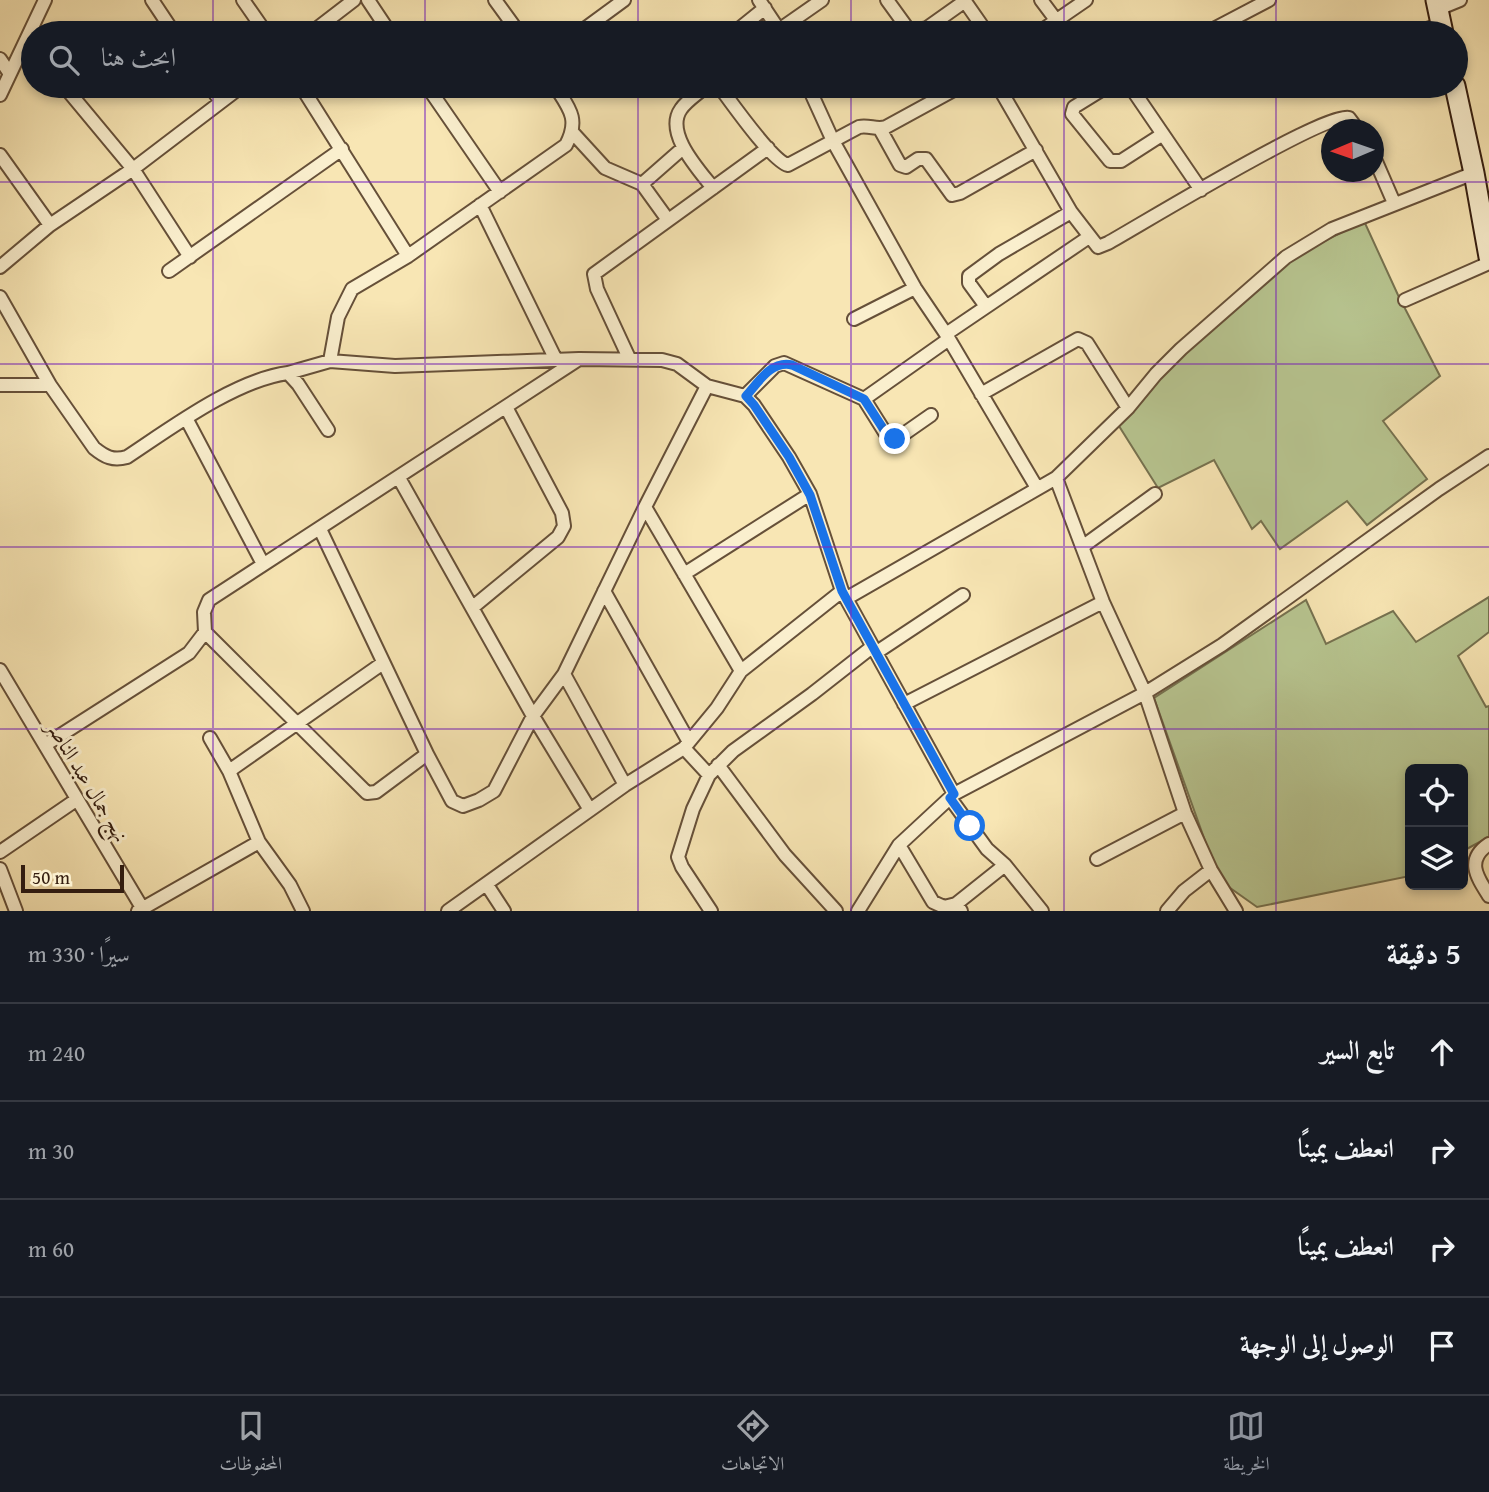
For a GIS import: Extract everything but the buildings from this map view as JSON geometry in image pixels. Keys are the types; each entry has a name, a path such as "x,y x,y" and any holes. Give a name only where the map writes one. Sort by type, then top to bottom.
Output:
{"street":[{"path":"37,21 45,0"},
{"path":"152,0 166,21"},
{"path":"243,0 258,21"},
{"path":"327,21 354,0"},
{"path":"368,0 382,21"},
{"path":"495,0 510,21"},
{"path":"595,21 624,0"},
{"path":"791,21 806,5 822,0"},
{"path":"887,0 902,21"},
{"path":"1041,0 1056,20 1086,0"},
{"path":"1229,21 1269,0"},
{"path":"1440,16 1460,0"},
{"path":"937,21 964,1 978,21"},
{"path":"746,21 762,4 773,21"},
{"path":"0,95 21,56"},
{"path":"0,59 10,74"},
{"path":"74,98 133,169 190,257"},
{"path":"218,98 221,102"},
{"path":"0,267 50,225 133,169 226,98"},
{"path":"309,98 408,256"},
{"path":"435,98 500,192"},
{"path":"330,361 338,317 352,289 408,256 566,145 573,133 573,122 562,98"},
{"path":"693,98 681,109 677,129 683,148 713,188"},
{"path":"728,98 781,163 788,165 865,125 880,129 938,98"},
{"path":"813,98 833,141 915,288 948,336 1037,488"},
{"path":"1005,98 1071,212 1098,247 1321,125"},
{"path":"1089,98 1074,107 1072,114 1110,161 1121,161 1163,134"},
{"path":"1138,98 1201,190"},
{"path":"1458,98 1489,257"},
{"path":"880,129 900,165 905,167 918,159 926,159 952,195 1036,150"},
{"path":"573,133 605,168 642,184 667,220"},
{"path":"642,184 683,148"},
{"path":"629,358 597,289 594,274 768,148"},
{"path":"169,271 342,149"},
{"path":"0,155 50,225"},
{"path":"448,911 686,745 717,708 741,671 844,594 1056,478 1128,408 1181,349 1286,257 1332,229 1474,173"},
{"path":"1384,180 1394,203"},
{"path":"481,205 556,360"},
{"path":"985,305 970,283 969,276 999,254 1071,212"},
{"path":"864,399 985,305 1089,237"},
{"path":"1405,300 1489,263"},
{"path":"854,319 915,288"},
{"path":"0,297 50,384 94,448 104,456 120,459 186,418 251,384 330,361 395,366 629,358 670,361 707,386 746,396 789,457 810,495 844,594 952,796 987,849 1005,865 1042,911"},
{"path":"981,394 1078,339 1087,343 1128,408"},
{"path":"45,745 189,653 205,632 204,611 209,600 579,359"},
{"path":"746,396 775,366 784,363 864,399 892,439 898,438 931,415"},
{"path":"288,373 328,430"},
{"path":"0,385 50,384"},
{"path":"320,529 426,754 452,801 463,806 494,791 533,716 564,674 707,386"},
{"path":"473,607 558,537 564,526 562,513 506,407"},
{"path":"186,418 263,564"},
{"path":"858,911 899,845 952,796 1146,693 1222,645 1489,456"},
{"path":"399,478 533,716 590,810"},
{"path":"1056,478 1103,602 1146,693 1185,813 1211,870 1236,911"},
{"path":"1082,547 1155,494"},
{"path":"684,574 810,495"},
{"path":"645,507 741,671"},
{"path":"604,591 686,745 714,770 836,911"},
{"path":"711,911 678,857 693,809 714,770 733,751 812,694 875,650 963,595"},
{"path":"904,704 1103,602"},
{"path":"205,632 367,793 376,792 426,754"},
{"path":"229,771 383,663"},
{"name":"نهج جمال عبد الناصر","path":"0,670 141,910"},
{"path":"564,674 625,785"},
{"path":"210,738 229,771 259,842 290,884 303,911"},
{"path":"0,852 76,800"},
{"path":"1097,859 1185,813"},
{"path":"141,910 259,842"},
{"path":"1489,844 1478,854 1475,870 1489,896"},
{"path":"899,845 933,902 944,908 959,907 1005,865"},
{"path":"0,870 16,911"},
{"path":"1167,911 1184,891 1211,870"},
{"path":"487,885 503,911"}],"green space":[{"path":"1364,221 1440,376 1383,421 1427,479 1367,525 1347,501 1280,549 1261,521 1252,529 1214,460 1158,488 1119,426 1172,360 1293,257"},
{"path":"1489,597 1489,632 1458,656 1486,707 1489,706 1489,837 1468,848 1468,764 1405,764 1405,877 1257,907 1219,880 1154,698 1306,600 1326,644 1393,611 1416,642"}],"route":[{"path":"895,439 886,433 864,399 792,365 784,363 775,366 746,396 789,457 810,495 842,591 954,794 950,798 970,826"}]}
